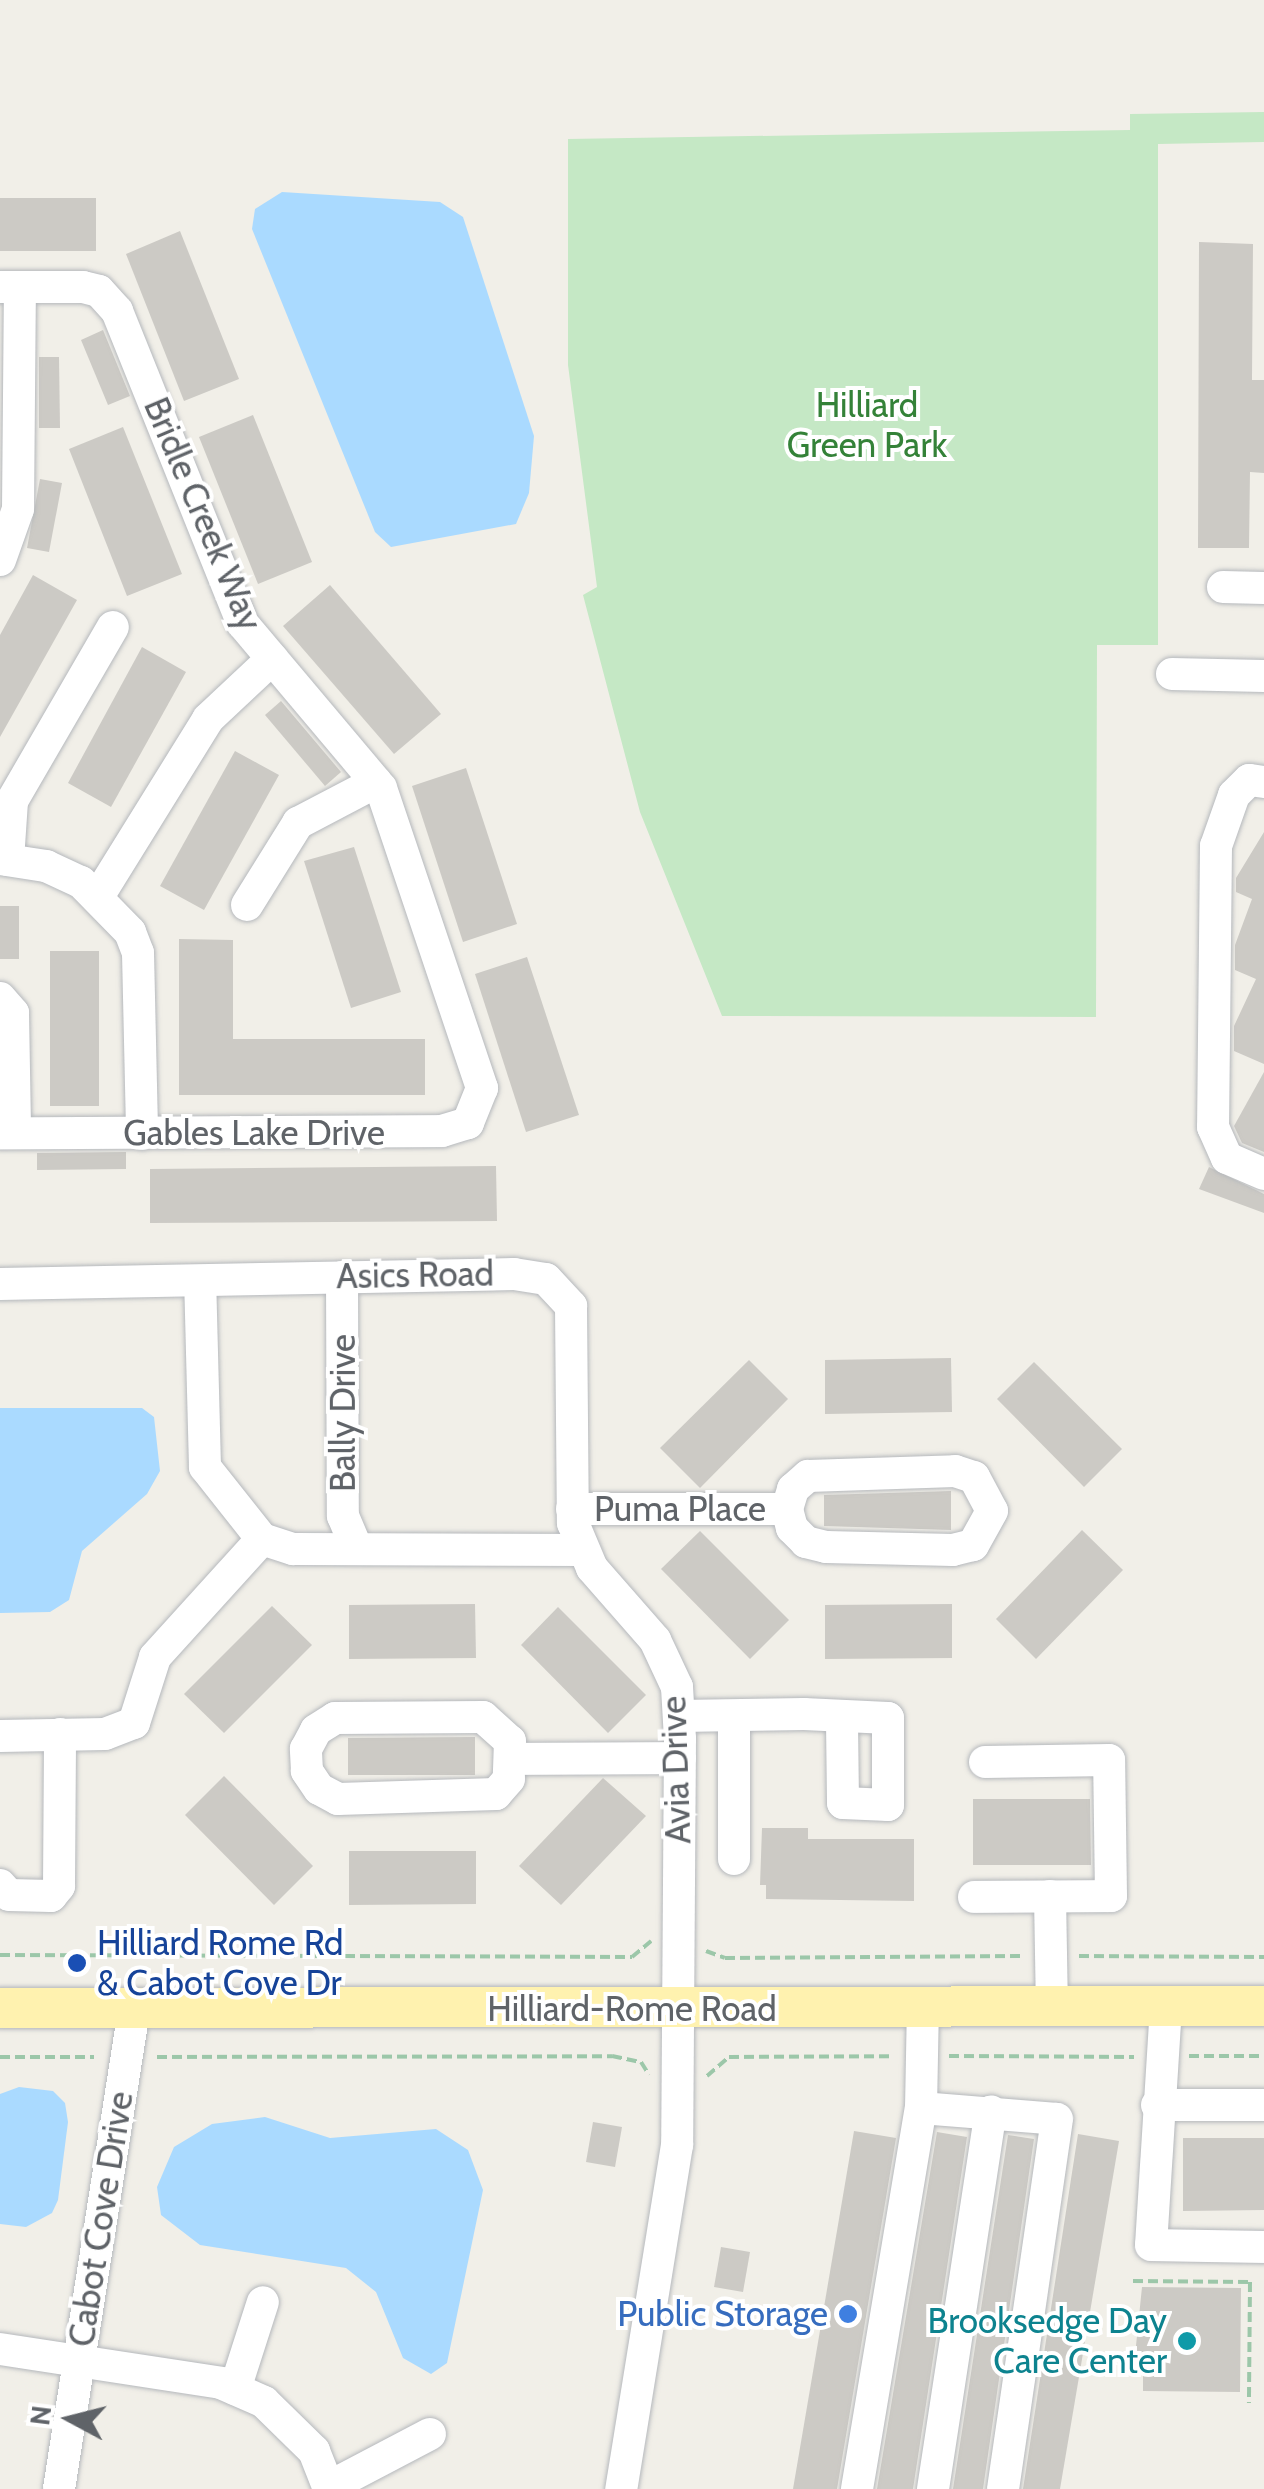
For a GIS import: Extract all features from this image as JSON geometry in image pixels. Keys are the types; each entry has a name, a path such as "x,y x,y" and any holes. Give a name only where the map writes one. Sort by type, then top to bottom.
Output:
{"main road":[{"name":"Hilliard-Rome Road","path":"0,2008 1264,2006"}],"street":[{"name":"Bridle Creek Way","path":"10,287 84,286 110,300 243,624 376,782 482,1088"},
{"path":"0,560 18,509 10,287"},
{"path":"1223,588 1264,588"},
{"path":"113,628 12,802 4,860 64,872 99,895 138,953 142,1134"},
{"path":"99,895 208,718 272,659"},
{"path":"1172,674 1264,676"},
{"path":"1264,782 1249,780 1234,796 1216,846 1213,1127 1227,1158 1264,1174"},
{"path":"247,905 298,823 376,782"},
{"path":"0,998 13,1014 8,1133"},
{"name":"Gables Lake Drive","path":"8,1133 442,1131 468,1124 482,1088"},
{"name":"Asics Road","path":"0,1284 532,1275 564,1296 574,1318 572,1509 582,1550"},
{"name":"Bally Drive","path":"342,1277 343,1516 356,1546"},
{"path":"200,1282 205,1467 262,1539 293,1549 356,1546 366,1551 582,1550"},
{"name":"Puma Place","path":"955,1471 974,1478 992,1511 973,1545 954,1550 806,1542 792,1528 787,1508 793,1490 808,1476 955,1471"},
{"name":"Puma Place","path":"572,1509 787,1508"},
{"path":"0,1760 0,1736 120,1732 134,1723 155,1658 262,1539"},
{"name":"Avia Drive","path":"582,1550 614,1598 655,1640 677,1687 679,1716 677,2145 621,2489"},
{"path":"679,1716 842,1716"},
{"path":"734,1716 734,1858"},
{"path":"484,1717 510,1741 512,1759 502,1786 476,1799 338,1799 312,1780 306,1749 316,1730 335,1718 484,1717"},
{"path":"0,1884 8,1895 52,1896 59,1886 60,1734"},
{"path":"512,1759 680,1758"},
{"path":"974,1896 1111,1896 1109,1760 985,1762"},
{"path":"1050,1896 1052,2007"},
{"path":"1166,2007 1151,2245 1264,2247"},
{"name":"Cabot Cove Drive","path":"59,2489 134,2008"},
{"path":"856,2489 921,2108 924,2008"},
{"path":"1157,2105 1264,2105"},
{"path":"921,2108 1057,2119 1003,2489"},
{"path":"933,2489 991,2111"},
{"path":"234,2389 263,2302"},
{"path":"0,2349 234,2389 264,2402 293,2426 314,2452 329,2488 430,2434"}],"path":[{"path":"0,1956 632,1957 654,1937"},
{"path":"700,1939 709,1955 725,1958 1264,1957"},
{"path":"157,2057 612,2056 642,2062 649,2085"},
{"path":"1178,2056 1264,2056"},
{"path":"0,2057 94,2057"},
{"path":"1133,2281 1250,2282 1249,2403"}],"green space":[{"name":"Hilliard Green Park","path":"1264,112 1264,142 1158,144 1158,645 1097,645 1096,1017 722,1016 640,812 583,595 597,587 568,365 568,139 1130,130 1130,114"}],"water":[{"path":"282,192 440,202 463,217 534,436 529,493 516,524 391,547 375,532 252,229 255,209"},
{"path":"0,1408 142,1408 154,1417 160,1471 147,1494 82,1551 69,1600 50,1612 0,1613"},
{"path":"19,2087 53,2091 65,2103 68,2122 58,2200 52,2213 26,2227 0,2224 0,2094"},
{"path":"265,2117 330,2138 436,2129 468,2150 483,2190 447,2363 431,2374 403,2358 376,2292 346,2268 200,2245 161,2215 157,2187 174,2147 212,2124"}],"building":[{"path":"0,198 96,198 96,251 0,251"},
{"path":"180,231 239,379 184,401 126,254"},
{"path":"1199,242 1253,244 1252,380 1264,380 1264,473 1250,472 1249,548 1198,548"},
{"path":"103,330 130,396 108,405 81,340"},
{"path":"39,357 59,357 60,428 39,428"},
{"path":"253,415 312,562 258,584 199,437"},
{"path":"123,427 182,574 127,596 69,449"},
{"path":"40,479 62,483 49,552 27,548"},
{"path":"33,575 77,600 0,737 0,635"},
{"path":"330,585 441,714 394,754 283,626"},
{"path":"142,647 186,672 111,807 68,783"},
{"path":"281,701 341,772 325,786 265,715"},
{"path":"235,751 279,775 204,910 160,886"},
{"path":"466,768 517,924 463,942 412,786"},
{"path":"1264,832 1264,1064 1234,1051 1234,1026 1256,979 1235,970 1235,945 1252,899 1236,892 1236,878"},
{"path":"354,847 401,992 351,1008 304,861"},
{"path":"0,906 19,906 19,959 0,959"},
{"path":"179,939 233,940 233,1039 425,1039 425,1095 179,1095"},
{"path":"50,951 99,951 99,1106 50,1106"},
{"path":"527,957 579,1115 526,1132 475,974"},
{"path":"1264,1072 1264,1152 1242,1143 1234,1126"},
{"path":"126,1152 126,1169 37,1170 37,1153"},
{"path":"496,1166 497,1221 150,1223 150,1169"},
{"path":"1209,1167 1264,1194 1264,1213 1199,1189"},
{"path":"951,1358 952,1412 825,1414 825,1360"},
{"path":"749,1360 788,1399 700,1488 660,1448"},
{"path":"1034,1362 1122,1449 1084,1487 997,1399"},
{"path":"951,1491 951,1530 824,1526 824,1495"},
{"path":"1082,1530 1123,1570 1036,1659 996,1619"},
{"path":"700,1531 789,1620 750,1659 661,1569"},
{"path":"475,1604 476,1658 349,1659 349,1605"},
{"path":"952,1604 952,1658 825,1659 825,1605"},
{"path":"272,1606 312,1645 224,1733 184,1694"},
{"path":"558,1607 646,1695 608,1733 521,1645"},
{"path":"475,1737 475,1775 348,1775 348,1738"},
{"path":"224,1776 313,1866 274,1905 185,1815"},
{"path":"603,1778 646,1816 561,1905 519,1866"},
{"path":"973,1799 1090,1799 1091,1865 973,1865"},
{"path":"762,1828 808,1828 808,1839 914,1839 914,1901 766,1899 766,1885 760,1885"},
{"path":"349,1851 476,1851 476,1904 349,1905"},
{"path":"593,2122 622,2127 615,2167 586,2162"},
{"name":"Public Storage","path":"854,2131 896,2138 837,2489 793,2489"},
{"name":"Public Storage","path":"937,2132 967,2137 913,2489 877,2489"},
{"path":"1078,2134 1119,2141 1060,2489 1023,2489"},
{"path":"1008,2135 1034,2139 983,2489 953,2489"},
{"path":"1183,2138 1264,2138 1264,2210 1183,2211"},
{"path":"721,2247 750,2252 743,2292 714,2287"},
{"name":"Brooksedge Day Care Center","path":"1142,2287 1241,2288 1240,2392 1143,2391 1143,2365 1134,2365"}],"place":[{"name":"Hilliard Rome Rd & Cabot Cove Dr","path":"77,1963"},
{"name":"Public Storage","path":"848,2314"},
{"name":"Brooksedge Day Care Center","path":"1187,2341"}]}
